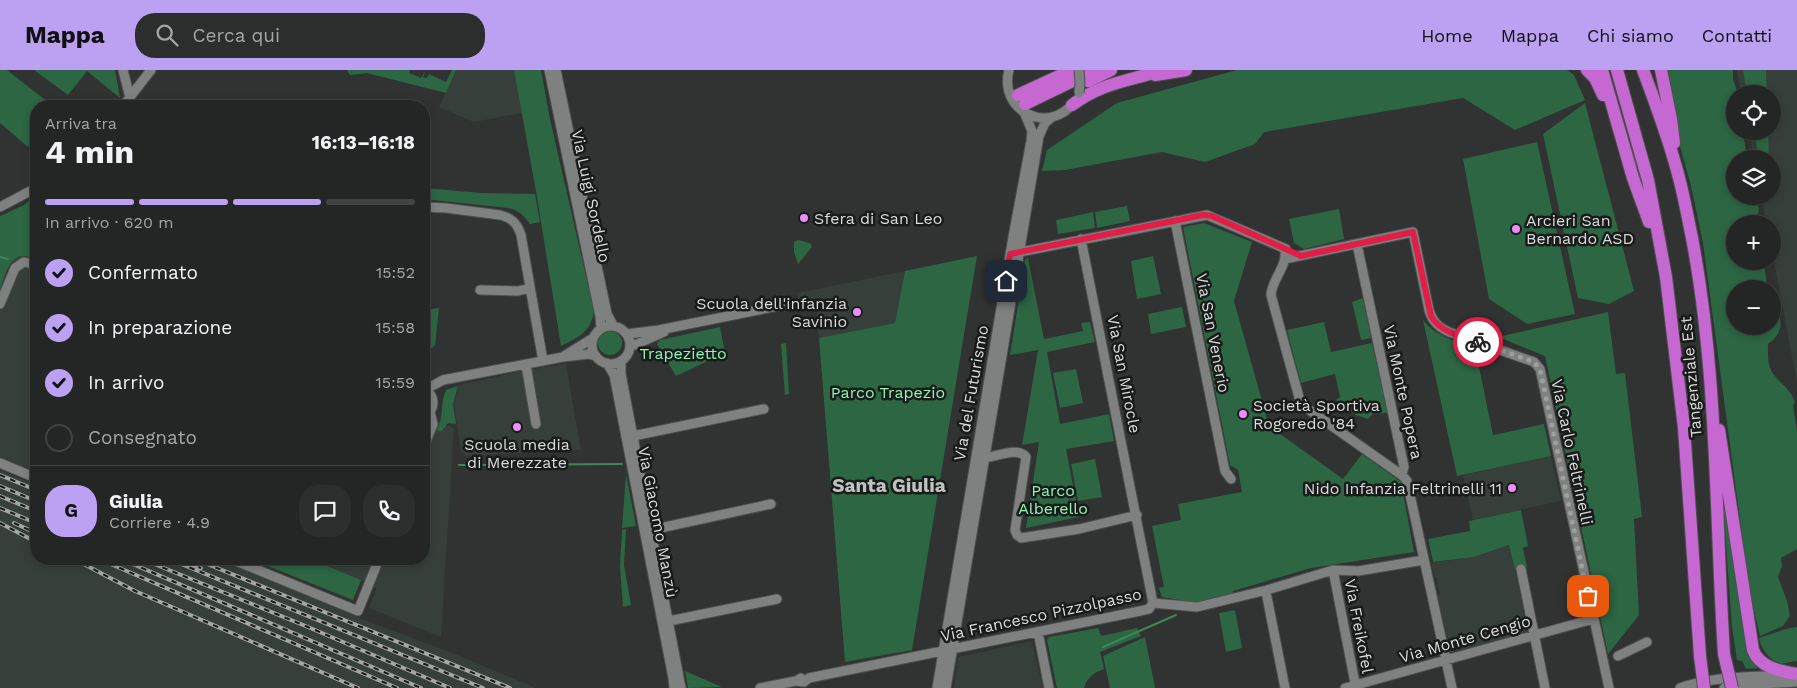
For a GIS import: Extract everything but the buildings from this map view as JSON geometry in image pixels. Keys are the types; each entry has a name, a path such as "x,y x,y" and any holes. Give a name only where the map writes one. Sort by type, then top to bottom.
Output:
{"highway":[{"path":"1019,102 1038,81 1056,70"},
{"path":"1030,90 1072,70"},
{"path":"1019,102 1103,71 1116,70"},
{"path":"1072,105 1097,89 1162,70"},
{"path":"1130,78 1186,70"},
{"path":"1587,70 1594,78 1619,126"},
{"path":"1602,70 1633,178 1666,277"},
{"name":"Tangenziale Est","path":"1616,70 1648,180 1666,277 1684,428 1700,656 1704,688"},
{"name":"Tangenziale Est","path":"1644,70 1677,168 1698,274 1711,387 1725,688"},
{"path":"1661,70 1671,119 1677,168"},
{"path":"1711,387 1726,462 1753,650 1760,660 1771,668 1797,674"},
{"path":"1724,654 1732,688"},
{"path":"1698,688 1700,656"}],"street":[{"path":"123,70 130,100"},
{"path":"132,100 151,70"},
{"name":"Via Luigi Sordello","path":"549,70 601,328"},
{"name":"Via Luigi Sordello","path":"556,70 607,314 613,325"},
{"path":"1009,70 1007,81 1019,102 1039,118 1061,114 1072,105 1079,92 1080,79 1078,70"},
{"name":"Via del Futurismo","path":"948,651 1010,254 1031,141 1032,132 1019,102"},
{"name":"Via del Futurismo","path":"948,651 984,458 1039,136 1045,123 1052,117"},
{"path":"0,207 30,191"},
{"path":"430,207 500,215 511,219 517,224 521,234 543,361"},
{"path":"1010,254 1209,215 1301,256"},
{"name":"Via San Venerio","path":"1175,221 1225,471 1231,479"},
{"name":"Via Carlo Feltrinelli","path":"1357,244 1413,232 1429,310 1438,326 1449,332 1534,362 1540,369 1592,619 1609,688"},
{"name":"Via San Mirocle","path":"1081,240 1137,514 1153,603"},
{"path":"1285,259 1357,244"},
{"name":"Via Monte Popera","path":"1357,244 1404,467 1403,471 1399,473 1408,483 1452,688"},
{"path":"1283,248 1286,252 1285,259 1272,288 1271,295 1300,401 1305,407 1399,473"},
{"path":"0,304 17,266 24,262 30,264"},
{"path":"480,290 518,291 530,288"},
{"path":"627,334 659,330 783,304"},
{"path":"563,357 593,338 601,328 613,325 619,327 627,334 630,340 630,347 627,355 621,361 607,363 601,361 592,349 593,338"},
{"path":"630,347 679,326"},
{"path":"430,386 443,380 563,357 589,354 596,356"},
{"name":"Via Giacomo Manzù","path":"621,361 621,374 681,688"},
{"name":"Via Giacomo Manzù","path":"607,363 614,375 674,688"},
{"path":"526,364 536,424"},
{"path":"432,398 443,386 460,378"},
{"path":"430,395 433,405 430,410"},
{"path":"633,436 764,409"},
{"path":"430,418 433,421 430,429"},
{"path":"984,458 1017,452 1023,453 1026,457 1015,530 1016,534 1021,538 1079,529 1137,514"},
{"path":"0,463 30,476"},
{"path":"652,530 771,504"},
{"name":"Via Francesco Pizzolpasso","path":"760,688 796,681 804,682 809,678 1149,609 1153,603 1197,607 1267,590 1333,570 1358,571 1424,560"},
{"path":"247,565 358,611 377,565"},
{"path":"1521,569 1545,688"},
{"name":"Via Freikofel","path":"1333,570 1356,686"},
{"path":"1267,597 1285,688"},
{"path":"669,621 777,599"},
{"name":"Via Monte Cengio","path":"1345,688 1592,619"},
{"path":"1038,632 1049,688"},
{"path":"1618,656 1647,642"},
{"path":"937,688 948,651"},
{"path":"946,688 948,651"},
{"path":"1680,688 1710,681 1797,674"},
{"path":"1725,688 1740,685 1797,682"}],"shaded area":[{"path":"456,70 514,70 522,113 474,122 439,107"},
{"path":"1737,70 1797,70 1797,383 1781,298 1781,280 1778,280 1776,270 1781,270 1781,215 1764,215 1763,205 1781,205 1781,150 1752,150 1751,140 1781,140 1781,85 1740,85"},
{"path":"19,256 30,256 30,470 0,458 0,289 13,259"},
{"name":"Scuola dell'infanzia Savinio","path":"905,271 895,323 819,338 816,298 799,301 797,293"},
{"name":"Scuola media di Merezzate","path":"566,364 581,450 466,456 461,451 454,404 459,385 527,370"},
{"path":"430,418 454,428 441,637 369,608 376,589 361,580 325,565 430,565"},
{"name":"Nido Infanzia Feltrinelli 11","path":"1551,456 1561,501 1473,520 1463,475"},
{"path":"0,470 30,482 30,565 234,565 367,621 450,652 536,688 0,688"},
{"path":"1510,545 1528,632 1450,653 1438,596 1440,594 1437,579 1435,578 1431,563 1474,557"},
{"path":"1031,641 1043,688 954,688 958,657"}],"green space":[{"path":"0,70 7,70 45,100 30,100 30,144 28,147 0,123"},
{"path":"34,70 115,70 120,98 87,71 68,95"},
{"path":"347,70 410,70 409,73 421,78 426,70 423,77 427,78 429,74 446,82 452,70 456,70 446,93 367,73 350,75"},
{"path":"514,70 541,70 550,119 594,311 587,329 578,337 561,346 536,191"},
{"path":"1237,70 1567,70 1574,75 1585,100 1515,130 1463,98 1264,132 1255,144 1205,162 1162,152 1065,170 1042,171 1047,150 1117,103"},
{"path":"1667,70 1733,70 1735,85 1726,85 1726,140 1744,140 1746,150 1726,150 1726,205 1758,205 1759,209 1758,215 1726,215 1726,270 1765,270 1766,280 1726,280 1726,335 1777,335 1768,344 1769,365 1772,373 1793,397 1797,431 1797,549 1781,558 1782,566 1778,577 1787,601 1790,616 1783,626 1760,636 1750,594 1703,243 1691,186 1679,143 1677,121"},
{"path":"1743,70 1766,70 1767,85 1746,85"},
{"path":"1585,103 1634,291 1609,304 1578,298 1543,134"},
{"path":"1756,140 1768,140 1769,150 1757,150"},
{"name":"Arcieri San Bernardo ASD","path":"1537,142 1575,314 1527,324 1489,299 1463,159"},
{"path":"430,189 481,193 535,194 540,222 530,224 520,213 508,208 430,200"},
{"path":"30,200 30,257 21,256 11,263 0,289 0,216 24,205"},
{"path":"1127,206 1130,221 1097,228 1095,212"},
{"path":"1339,209 1344,239 1304,249 1294,243 1289,219"},
{"path":"1093,212 1095,228 1058,234 1056,220"},
{"name":"Società Sportiva Rogoredo '84","path":"1204,223 1252,242 1234,301 1269,426 1343,479 1362,454 1401,482 1414,552 1311,568 1233,591 1232,595 1196,603 1162,597 1159,588 1164,587 1152,526 1181,520 1178,504 1242,492 1238,470 1230,465 1183,227"},
{"path":"798,240 810,243 812,247 798,264 794,252 794,242"},
{"name":"Parco Trapezio","path":"977,256 912,650 845,662 819,338 895,323 905,271"},
{"path":"1153,256 1161,294 1137,299 1131,261"},
{"name":"Parco Alberello","path":"1028,258 1044,339 1083,331 1081,323 1090,322 1095,342 1047,352 1060,424 1109,414 1114,441 1066,449 1079,517 1026,528 1039,442 1022,445 1038,350 1010,355 1025,260"},
{"path":"1363,298 1371,338 1361,340 1352,302"},
{"path":"1182,307 1186,327 1151,334 1148,314"},
{"path":"439,308 435,345 432,348 430,348 430,309"},
{"path":"1608,312 1616,374 1625,373 1642,517 1634,519 1639,615 1608,654 1545,356 1498,337"},
{"path":"1423,320 1442,335 1480,350 1477,357 1493,435 1544,424 1551,456 1457,476"},
{"path":"1324,322 1331,352 1372,343 1388,413 1373,414 1368,419 1356,415 1336,400 1340,397 1335,374 1301,383 1287,330"},
{"name":"Trapezietto","path":"720,327 725,353 676,376 657,344 660,340"},
{"path":"610,331 619,334 622,343 619,352 610,355 601,352 598,343 601,334"},
{"path":"786,343 789,394 785,395 781,344"},
{"path":"1076,369 1083,403 1060,408 1053,373"},
{"path":"458,386 453,404 456,424 448,423 441,432 437,430 441,421 446,390"},
{"path":"1095,459 1102,497 1078,501 1071,464"},
{"path":"626,474 636,526 622,528"},
{"path":"1721,475 1761,668 1746,669 1742,661 1737,660 1732,627"},
{"path":"1521,510 1528,546 1523,548 1527,567 1515,570 1509,545 1474,557 1433,562 1428,539 1470,531 1469,521"},
{"path":"626,529 624,565 631,605 623,607 620,566 622,530"},
{"path":"265,565 325,565 361,580 353,600"},
{"path":"1235,610 1242,648 1226,652 1219,613"},
{"path":"1797,627 1797,661 1780,664 1772,660 1764,651 1759,638"},
{"path":"1098,628 1101,636 1137,628 1141,636 1100,652 1104,669 1091,676 1084,688 1057,688 1047,640 1049,637"},
{"path":"1145,637 1155,688 1110,688 1103,656"},
{"path":"685,671 722,687 688,688"}],"waterway":[{"path":"0,257 8,259"},
{"path":"459,465 622,464"},
{"path":"1103,647 1176,615"}],"railway":[{"path":"0,475 30,488"},
{"path":"0,486 30,498"},
{"path":"0,496 30,508"},
{"path":"0,508 30,520"},
{"path":"0,523 30,539"},
{"path":"14,523 30,530"},
{"path":"85,565 135,591 358,688"},
{"path":"113,565 397,688"},
{"path":"135,565 421,688"},
{"path":"157,565 450,688"},
{"path":"184,565 483,688"},
{"path":"193,565 201,568"},
{"path":"210,565 510,688"}],"way so far":[{"path":"1478,342 1534,362 1540,369 1588,596"}],"place":[{"name":"Sfera di San Leo","path":"804,218"},
{"name":"Arcieri San Bernardo ASD","path":"1516,229"},
{"name":"Scuola dell'infanzia Savinio","path":"857,312"},
{"name":"Società Sportiva Rogoredo '84","path":"1243,414"},
{"name":"Scuola media di Merezzate","path":"517,427"},
{"name":"Nido Infanzia Feltrinelli 11","path":"1512,488"}],"district":[{"name":"Santa Giulia","path":"889,485"}],"route":[{"path":"1006,281 1010,254 1203,215 1212,216 1301,256 1413,232 1431,316 1438,326 1444,330 1478,342"}]}
